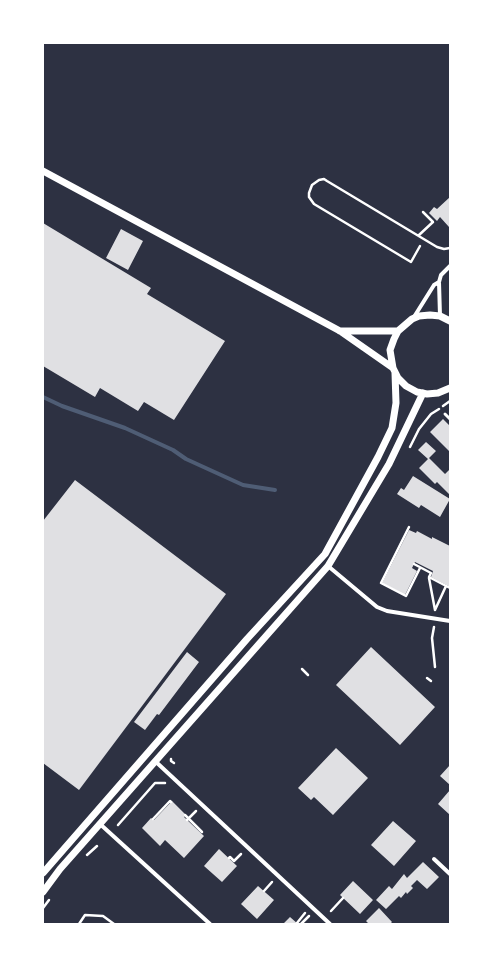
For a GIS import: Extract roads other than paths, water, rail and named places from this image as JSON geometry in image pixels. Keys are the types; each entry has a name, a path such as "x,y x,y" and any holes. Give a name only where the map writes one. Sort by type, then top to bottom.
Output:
{"street":[{"path":"43,171 340,332 394,371 398,378 406,386 423,393 438,393 450,388"},
{"path":"440,316 439,282 441,275 450,266"},
{"path":"43,874 246,639 324,554 378,457 392,428 396,403 394,371 390,350 394,338 398,331 412,319 434,285 439,282"},
{"path":"412,319 419,316 430,315 440,316 450,321"},
{"path":"340,332 398,331"},
{"path":"43,892 60,869 328,566 389,464 423,393"},
{"path":"328,566 377,607 387,611 450,621"},
{"path":"155,761 330,924"},
{"path":"100,824 210,924"},
{"path":"434,859 450,874"}],"lane":[{"path":"445,414 450,419"}],"waterway":[{"path":"43,397 62,406 125,428 173,450 186,459 243,485 275,490"}]}
